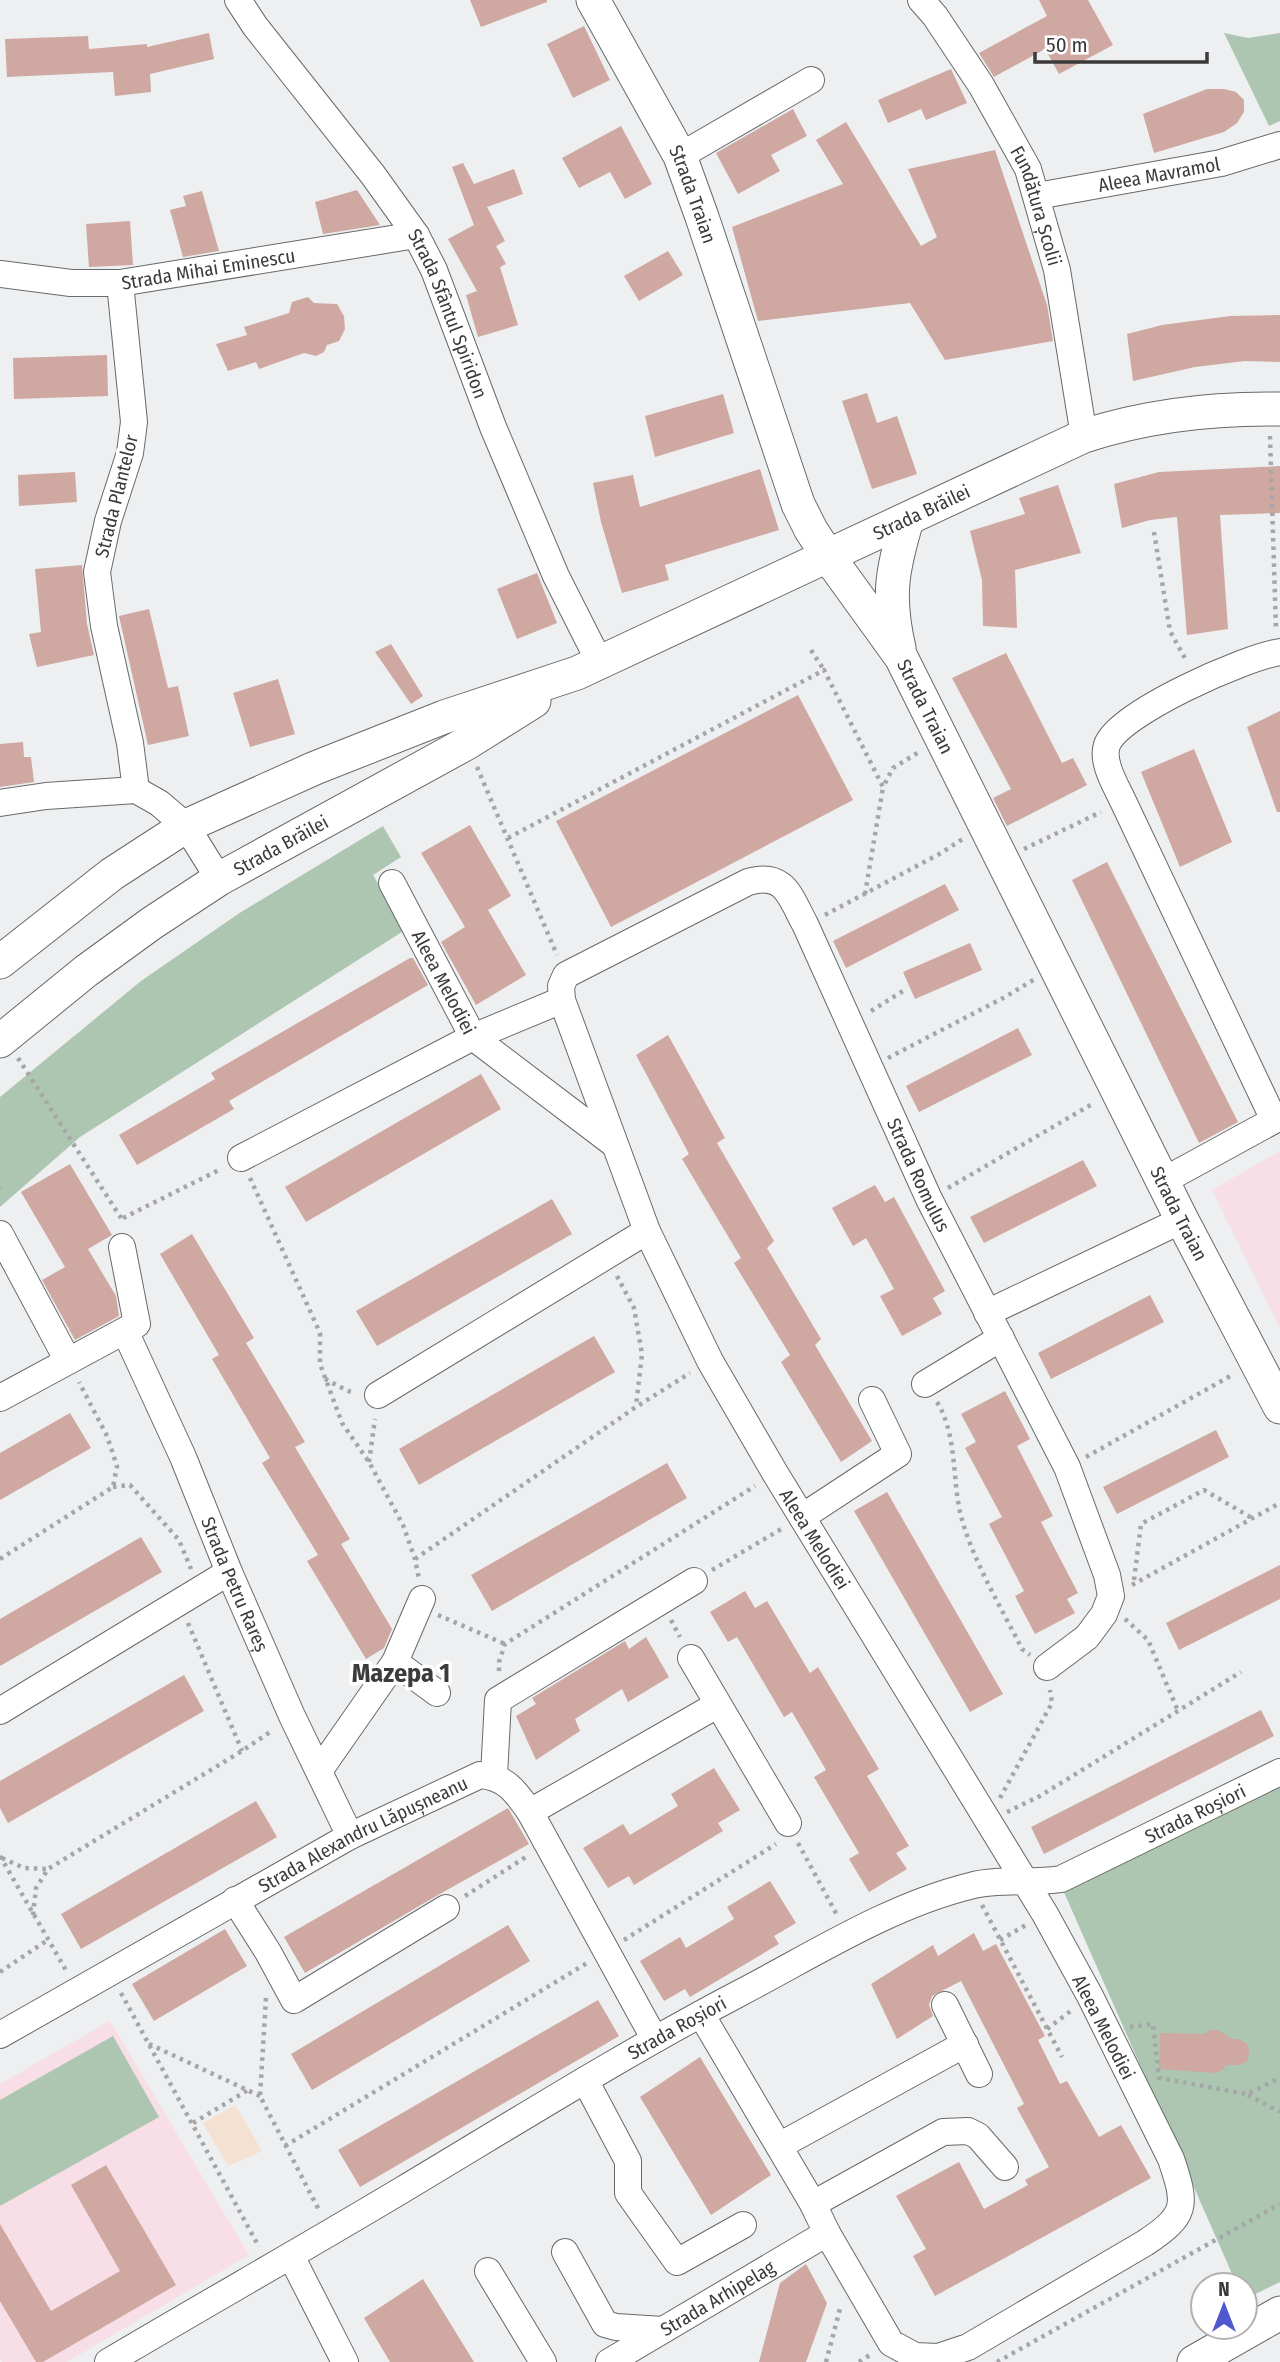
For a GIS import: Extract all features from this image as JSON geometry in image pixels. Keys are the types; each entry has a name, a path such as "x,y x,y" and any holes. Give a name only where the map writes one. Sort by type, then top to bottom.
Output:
{"main road":[{"name":"Strada Traian","path":"593,0 680,156 798,504 828,556 901,657 1182,1220 1277,1395"},
{"name":"Strada Brăilei","path":"0,962 113,874 186,826 328,762 589,668 1084,436 1156,417 1274,409"},
{"path":"901,657 892,620 891,583 907,520"},
{"name":"Strada Brăilei","path":"2,1039 108,955 219,879 467,743 589,668"},
{"path":"1194,2362 1280,2314"}],"street":[{"name":"Strada Sfântul Spiridon","path":"238,0 255,26 416,235 434,270 488,414 556,576 589,668"},
{"name":"Fundătura Școlii","path":"921,0 935,16 981,85 1028,169 1057,270 1084,436"},
{"path":"680,156 811,80"},
{"name":"Aleea Mavramol","path":"1037,196 1221,163 1280,145"},
{"name":"Strada Mihai Eminescu","path":"0,274 71,283 120,283 416,235"},
{"name":"Strada Plantelor","path":"120,283 134,422 130,453 108,522 97,572 104,626 130,743 136,790"},
{"path":"1163,1181 1277,1118 1123,801 1105,752 1107,743 1121,727 1198,680 1234,665 1279,652"},
{"path":"0,803 46,796 136,790 159,803 186,826 219,879"},
{"name":"Strada Romulus","path":"241,1158 564,988 748,882 762,878 774,879 782,884 805,924 929,1199 1067,1467 1107,1575 1122,1590"},
{"name":"Aleea Melodiei","path":"392,883 473,1037 614,1144"},
{"name":"Aleea Melodiei","path":"564,988 614,1144 647,1231 710,1361 775,1473 1045,1914 1109,2032 1171,2159 1180,2184 1181,2207 1171,2226 968,2347 938,2357 915,2356 891,2343 701,2014"},
{"path":"987,1313 1182,1220"},
{"path":"378,1395 647,1231"},
{"path":"0,1234 68,1361"},
{"name":"Strada Petru Rareș","path":"122,1247 131,1328 229,1572 292,1716 350,1836"},
{"path":"0,1398 131,1328"},
{"path":"925,1384 1001,1338"},
{"path":"802,1517 898,1454 872,1400"},
{"path":"0,1712 229,1572"},
{"path":"494,1776 498,1700 694,1581"},
{"path":"1046,1667 1087,1637 1122,1590"},
{"path":"319,1771 395,1662 422,1599"},
{"path":"691,1658 790,1828"},
{"path":"395,1662 437,1693"},
{"path":"530,1812 716,1704"},
{"name":"Strada Roșiori","path":"114,2360 654,2038 849,1936 902,1911 972,1885 1062,1879 1280,1772"},
{"name":"Strada Alexandru Lăpușneanu","path":"0,2035 350,1836 480,1775 494,1776 511,1785 530,1812 654,2038"},
{"path":"236,1900 294,2000 446,1908"},
{"path":"945,2005 979,2074"},
{"path":"779,2146 965,2044"},
{"path":"585,2081 628,2161 628,2193 677,2262 743,2225"},
{"path":"813,2204 943,2132 968,2131 978,2136 1005,2168"},
{"name":"Strada Arhipelag","path":"609,2362 827,2233"},
{"path":"565,2252 605,2324 663,2330"},
{"path":"281,2262 345,2362"},
{"path":"488,2271 543,2362"}],"path":[{"path":"1274,409 1279,652"},
{"path":"1154,532 1170,631 1184,658"},
{"path":"811,650 824,670 883,787"},
{"path":"508,838 824,670"},
{"path":"467,743 508,838 564,988"},
{"path":"865,894 883,787 893,768 912,756"},
{"path":"1001,859 1123,801"},
{"path":"805,924 956,843"},
{"path":"869,1068 1027,984"},
{"path":"849,1025 903,991"},
{"path":"2,1039 123,1218 122,1247"},
{"path":"929,1199 1089,1106"},
{"path":"123,1218 241,1158 320,1333 320,1364 342,1423 369,1462 403,1525 415,1559 422,1599 437,1615 505,1644"},
{"path":"606,1257 634,1308 642,1354 636,1407"},
{"path":"68,1361 107,1436 117,1466 113,1486"},
{"path":"415,1559 636,1407 710,1361"},
{"path":"1067,1467 1226,1379"},
{"path":"925,1384 944,1414 953,1447 960,1512 973,1548 1022,1649 1046,1667 1052,1703 987,1821"},
{"path":"498,1700 499,1662 505,1644 775,1473"},
{"path":"0,1559 113,1486 130,1485 179,1540 190,1597 242,1751"},
{"path":"1178,1711 1148,1640 1122,1617 1122,1590 1141,1524 1204,1490 1253,1518"},
{"path":"1122,1590 1280,1503"},
{"path":"694,1581 802,1517"},
{"path":"661,1600 691,1658"},
{"path":"987,1821 1040,1796 1241,1672"},
{"path":"33,1915 36,1888 48,1869 242,1751 292,1716"},
{"path":"285,2146 606,1952 790,1828 849,1936"},
{"path":"446,1908 547,1843"},
{"path":"1,1857 24,1868 48,1869"},
{"path":"1,1857 77,1992"},
{"path":"972,1885 1062,2057"},
{"path":"0,1972 49,1939"},
{"path":"268,1952 260,2096 331,2232"},
{"path":"110,1974 193,2123 281,2262"},
{"path":"1109,2032 1153,2024 1159,2078 1247,2094 1280,2112"},
{"path":"149,2044 260,2096"},
{"path":"1247,2094 1280,2078"},
{"path":"193,2123 248,2090"},
{"path":"997,2362 1280,2204"},
{"path":"825,2362 850,2273"}],"shaded area":[{"path":"1280,1151 1280,1328 1212,1190"},
{"path":"110,2021 249,2255 67,2362 2,2362 0,2084"},
{"path":"235,2105 262,2151 228,2166 203,2123"}],"green space":[{"path":"1224,33 1248,38 1280,33 1280,121 1269,126"},
{"path":"383,826 401,857 373,875 405,930 80,1137 0,1207 0,1097 141,981 238,914"},
{"path":"1280,1780 1280,2282 1259,2292 1259,2271 1231,2271 1063,1890"},
{"path":"113,2036 159,2117 0,2206 0,2100"}],"building":[{"path":"470,0 547,0 547,2 481,27"},
{"path":"1039,0 1088,0 1113,45 1059,74 1045,49 994,77 979,53 1047,16"},
{"path":"584,26 610,80 573,98 547,44"},
{"path":"209,33 214,59 150,74 151,92 115,96 113,72 7,77 5,39 88,36 89,49 147,44 147,47"},
{"path":"951,69 967,103 926,120 921,109 888,123 878,100"},
{"path":"1207,89 1236,92 1244,100 1244,112 1237,123 1224,132 1154,153 1143,114"},
{"path":"793,109 807,136 771,155 780,171 738,194 716,153"},
{"path":"846,122 921,246 937,237 908,169 995,150 1047,305 1053,341 945,360 910,303 758,321 732,227 843,184 816,140"},
{"path":"621,126 652,184 625,199 610,172 579,188 562,158"},
{"path":"463,163 474,184 514,169 523,194 487,207 505,241 496,246 506,264 500,267 518,325 478,337 466,295 477,291 448,239 474,225 452,167"},
{"path":"357,190 380,225 323,234 315,202"},
{"path":"202,191 219,251 183,257 170,210 186,206 183,196"},
{"path":"130,221 133,265 89,267 86,224"},
{"path":"668,251 683,275 639,301 624,276"},
{"path":"308,297 314,303 337,304 344,316 345,329 339,341 327,345 324,352 316,356 304,353 259,369 256,362 228,371 216,344 247,335 244,327 289,313 292,302"},
{"path":"1280,315 1280,362 1245,361 1195,367 1133,381 1127,334 1162,325 1230,316"},
{"path":"107,355 108,396 14,399 13,358"},
{"path":"867,393 877,423 897,416 917,474 872,489 842,401"},
{"path":"723,394 734,433 655,457 645,416"},
{"path":"1280,466 1280,513 1220,515 1228,629 1187,635 1177,517 1150,520 1122,528 1114,484 1159,472"},
{"path":"760,469 779,530 665,565 669,580 622,593 601,522 593,483 633,475 640,507"},
{"path":"75,472 77,502 19,506 18,475"},
{"path":"1058,485 1081,553 1015,570 1017,628 983,626 982,580 970,531 1025,514 1019,498"},
{"path":"82,565 87,624 94,655 37,667 29,634 41,632 35,569"},
{"path":"537,573 557,623 517,639 497,589"},
{"path":"149,609 168,688 178,686 189,736 148,745 119,616"},
{"path":"391,644 423,696 411,704 375,652"},
{"path":"1006,653 1062,763 1073,758 1087,785 1007,826 993,798 1011,789 952,678"},
{"path":"278,679 295,734 250,747 233,693"},
{"path":"798,695 853,800 611,927 556,821"},
{"path":"1280,711 1280,812 1277,812 1247,727"},
{"path":"23,742 24,757 31,757 34,782 0,787 0,744"},
{"path":"1194,749 1232,842 1180,867 1141,772"},
{"path":"470,825 511,896 488,910 526,975 476,1005 441,942 465,927 421,853"},
{"path":"1107,862 1238,1122 1199,1143 1072,880"},
{"path":"945,884 959,910 846,968 833,941"},
{"path":"970,943 982,970 915,999 903,972"},
{"path":"413,958 428,985 229,1101 234,1109 137,1165 119,1135 215,1079 211,1073"},
{"path":"1018,1028 1032,1055 919,1112 906,1086"},
{"path":"668,1035 725,1138 717,1143 774,1241 767,1248 821,1339 815,1345 872,1441 841,1462 781,1362 790,1355 734,1263 741,1258 682,1159 689,1154 636,1055"},
{"path":"481,1074 501,1109 306,1222 285,1187"},
{"path":"1083,1160 1097,1186 984,1243 970,1217"},
{"path":"70,1164 112,1235 88,1249 116,1296 119,1316 75,1340 42,1280 65,1267 21,1192"},
{"path":"875,1185 885,1202 894,1197 945,1291 933,1298 942,1314 902,1336 880,1296 894,1289 866,1238 853,1246 832,1208"},
{"path":"552,1199 572,1234 377,1346 356,1311"},
{"path":"192,1234 254,1338 246,1343 305,1442 295,1447 350,1539 341,1544 392,1629 384,1648 366,1659 307,1561 318,1555 262,1463 270,1458 212,1359 219,1355 160,1254"},
{"path":"1150,1295 1164,1322 1051,1379 1038,1353"},
{"path":"594,1336 615,1372 419,1485 399,1449"},
{"path":"1005,1391 1030,1439 1017,1446 1053,1516 1041,1522 1078,1593 1067,1599 1075,1613 1035,1634 1015,1596 1024,1591 989,1524 1002,1517 965,1448 976,1442 961,1414"},
{"path":"70,1413 91,1448 0,1500 0,1453"},
{"path":"1216,1430 1229,1457 1117,1514 1103,1487"},
{"path":"667,1463 687,1498 492,1611 471,1575"},
{"path":"887,1492 1003,1694 970,1712 854,1511"},
{"path":"141,1537 162,1572 0,1666 0,1619"},
{"path":"1280,1565 1280,1599 1179,1650 1166,1623"},
{"path":"745,1591 755,1608 767,1601 810,1673 818,1667 879,1769 867,1776 909,1846 896,1853 907,1869 869,1892 849,1859 859,1853 814,1777 826,1770 792,1712 784,1717 737,1637 728,1642 710,1612"},
{"path":"646,1637 669,1677 628,1702 622,1689 575,1719 580,1731 536,1760 516,1716 536,1704 532,1698 625,1641 629,1649"},
{"path":"184,1675 204,1711 8,1823 0,1808 0,1781"},
{"path":"1261,1710 1274,1736 1044,1854 1031,1827"},
{"path":"714,1768 740,1810 718,1823 723,1831 634,1885 629,1876 608,1888 583,1848 623,1824 630,1835 678,1806 671,1794"},
{"path":"256,1801 277,1837 81,1949 61,1914"},
{"path":"508,1808 529,1844 305,1973 284,1937"},
{"path":"770,1881 796,1923 774,1936 779,1944 690,1997 685,1989 664,2001 640,1961 680,1937 686,1948 734,1919 727,1907"},
{"path":"508,1925 530,1961 312,2090 291,2054"},
{"path":"225,1929 247,1966 154,2021 132,1984"},
{"path":"974,1933 983,1951 996,1944 1045,2036 1038,2040 1060,2084 1067,2081 1099,2137 1121,2125 1151,2178 935,2296 913,2256 926,2249 896,2196 959,2162 984,2209 1028,2185 1025,2180 1049,2167 1017,2108 1024,2104 961,1981 932,1996 929,2005 933,2016 897,2039 871,1984 933,1945 938,1956"},
{"path":"598,2000 619,2036 360,2187 338,2150"},
{"path":"1218,2030 1247,2044 1248,2060 1241,2065 1226,2065 1217,2073 1159,2069 1160,2033 1204,2034"},
{"path":"700,2057 771,2175 711,2215 640,2097"},
{"path":"106,2165 176,2285 43,2362 36,2362 0,2301 0,2224 51,2311 120,2271 71,2185"},
{"path":"806,2264 827,2303 806,2362 759,2362 780,2283"},
{"path":"423,2279 474,2362 390,2362 364,2318"}],"district":[{"name":"Mazepa 1","path":"401,1673"}]}
